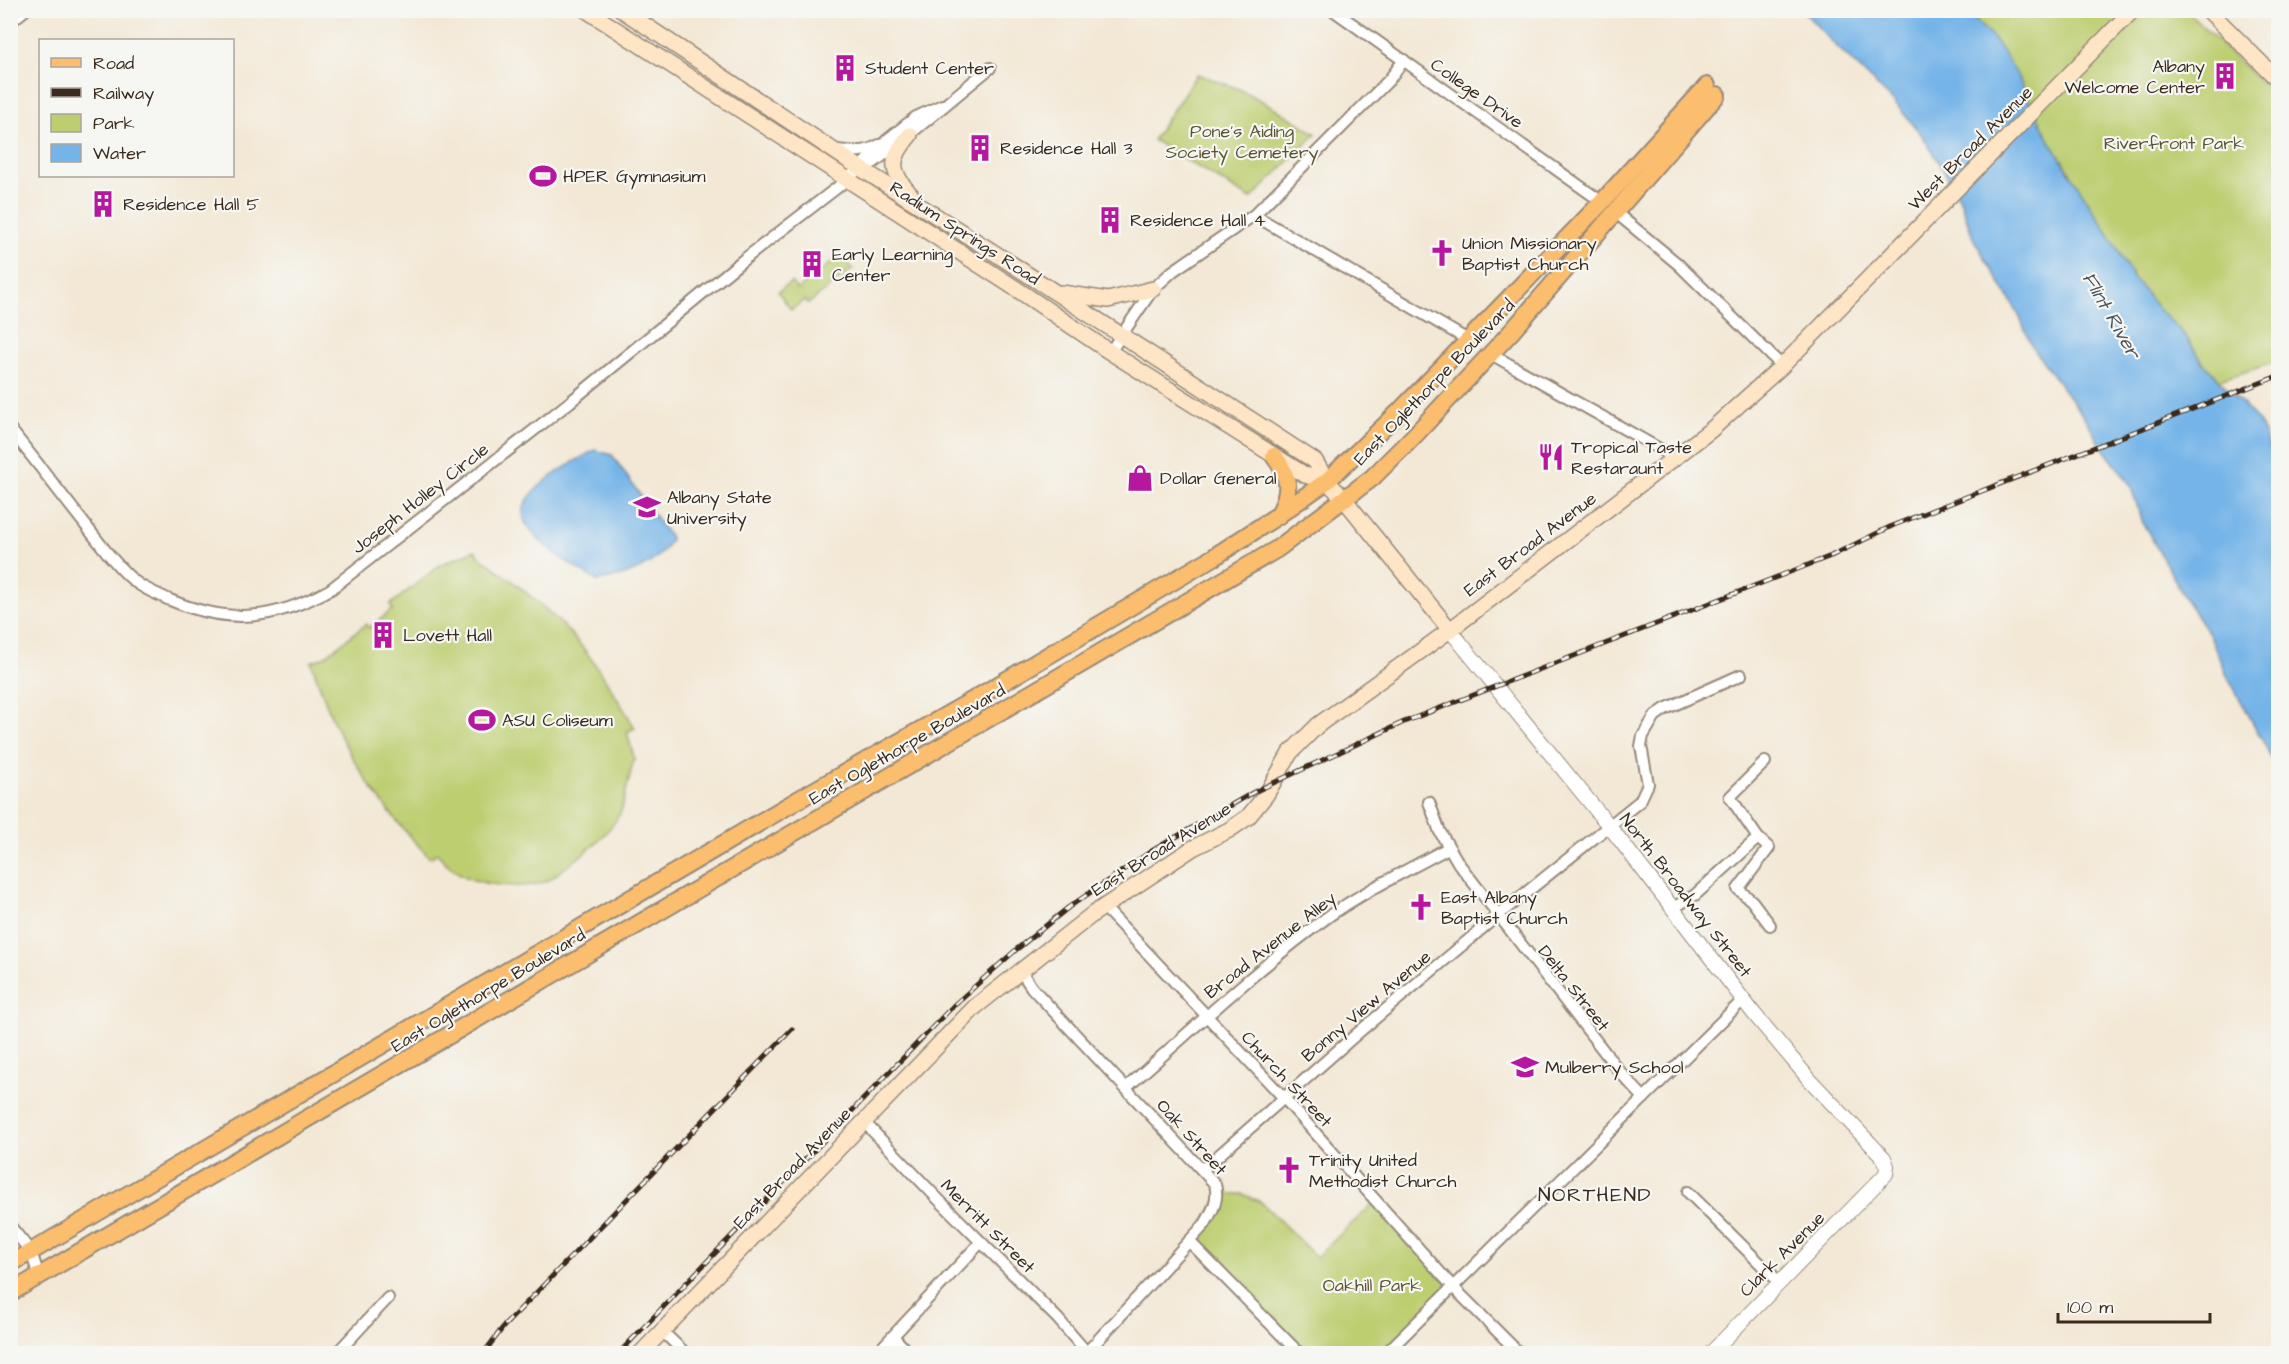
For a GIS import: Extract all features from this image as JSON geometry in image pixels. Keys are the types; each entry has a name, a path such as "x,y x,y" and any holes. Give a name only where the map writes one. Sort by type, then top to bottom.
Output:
{"main road":[{"name":"Radium Springs Road","path":"586,10 1110,352 1305,475 1326,482"},
{"name":"West Broad Avenue","path":"1834,313 2133,10"},
{"path":"2208,10 2278,80"},
{"name":"Radium Springs Road","path":"624,12 862,169 1315,461 1326,482 1344,499 1450,630"},
{"name":"East Oglethorpe Boulevard","path":"10,1293 1277,549 1372,478 1491,354 1609,207 1712,91"},
{"path":"910,135 896,152 894,164 897,176 918,204"},
{"name":"East Oglethorpe Boulevard","path":"10,1264 808,794 968,703 1214,557 1277,516 1326,482 1400,411 1562,243 1609,207"},
{"path":"1491,354 1492,334 1562,243"},
{"path":"1055,292 1108,300 1153,289"},
{"name":"East Broad Avenue","path":"640,1353 975,1007 1104,907 1192,848 1229,830 1248,817 1266,795 1290,753 1305,737 1450,630 1712,429 1782,366 1834,313"},
{"path":"1274,456 1283,468 1288,486 1287,496 1277,516"}],"street":[{"path":"10,22 25,10"},
{"name":"College Drive","path":"1333,10 1609,207 1678,264 1782,366"},
{"path":"1110,352 1153,289 1173,271 1235,230 1254,214 1389,80 1404,60"},
{"path":"833,150 852,152 870,150 916,117 942,105 990,68"},
{"path":"862,169 930,120 942,105"},
{"path":"862,169 887,140"},
{"name":"Joseph Holley Circle","path":"10,429 102,546 134,581 192,609 229,617 270,614 304,604 331,589 570,402 742,261 862,169"},
{"path":"1254,214 1468,340"},
{"path":"1491,354 1674,457"},
{"name":"North Broadway Street","path":"1450,630 1610,826 1809,1079 1884,1158 1887,1166 1886,1174 1880,1180"},
{"name":"Bonny View Avenue","path":"1202,1170 1497,916 1640,801 1648,784 1641,746 1643,736 1655,716 1665,709 1741,675"},
{"path":"1765,762 1730,797 1758,838 1769,848 1738,889 1752,901 1770,924"},
{"name":"Delta Street","path":"1429,802 1448,848 1497,916 1620,1072 1644,1098"},
{"path":"1673,908 1695,895 1758,838"},
{"name":"Broad Avenue Alley","path":"1126,1088 1281,953 1330,915 1367,891 1448,848"},
{"name":"Church Street","path":"1104,907 1284,1098 1453,1287 1520,1353"},
{"name":"Oak Street","path":"1020,970 1032,988 1215,1184 1218,1195 1214,1208 1205,1224 1190,1241"},
{"path":"1385,1353 1744,999"},
{"name":"Merritt Street","path":"864,1122 1058,1319 1088,1353"},
{"name":"Clark Avenue","path":"1710,1353 1880,1180"},
{"path":"1688,1192 1780,1283"},
{"path":"10,1226 31,1252 39,1276"},
{"path":"1088,1353 1190,1241 1300,1353"},
{"path":"876,1353 981,1242"},
{"path":"336,1353 388,1298"},
{"path":"662,1331 686,1353"},
{"path":"893,1336 909,1353"}],"green space":[{"name":"Riverfront Park","path":"1966,11 2187,11 2278,99 2278,352 2273,363 2220,380 2204,364 2185,335 2157,308 2132,276 2050,141 2032,107"},
{"name":"Pone's Aiding Society Cemetery","path":"1197,74 1239,89 1316,134 1251,199 1153,140"},
{"path":"841,255 853,269 808,304 805,300 791,310 778,292 791,282 797,290"},
{"name":"ASU Coliseum","path":"475,550 478,555 537,601 570,633 597,667 635,728 627,732 634,758 621,812 614,823 588,850 549,880 531,885 496,885 475,880 454,870 437,853 430,858 391,814 357,765 334,723 311,662 324,657 366,624 369,628 393,609 390,605 440,565"},
{"name":"Oakhill Park","path":"1221,1194 1242,1194 1261,1202 1316,1257 1376,1201 1451,1287 1383,1353 1301,1353 1193,1242"}],"water":[{"name":"Flint River","path":"1803,11 1966,11 1994,39 2015,71 2050,141 2132,276 2157,308 2185,335 2204,364 2258,420 2278,466 2278,775 2266,747 2224,670 2209,634 2185,598 2143,523 2130,484 2033,348 2017,311 1974,240 1959,197 1939,162 1921,134 1894,102"},
{"path":"595,450 612,455 671,539 658,556 640,569 597,581 547,548 525,522 523,511 527,500 548,479"}],"railway":[{"path":"618,1354 955,1004 1069,907 1150,852 1254,792 1404,722 1831,556 1894,525 2278,376"},
{"path":"483,1354 504,1326 792,1029"}],"place":[{"name":"Student Center","path":"845,68"},
{"name":"Albany Welcome Center","path":"2225,76"},
{"name":"Residence Hall 3","path":"980,148"},
{"name":"HPER Gymnasium","path":"543,176"},
{"name":"Residence Hall 5","path":"103,204"},
{"name":"Residence Hall 4","path":"1110,220"},
{"name":"Union Missionary Baptist Church","path":"1442,253"},
{"name":"Early Learning Center","path":"812,264"},
{"name":"Tropical Taste Restaraunt","path":"1551,457"},
{"name":"Dollar General","path":"1140,478"},
{"name":"Albany State University","path":"647,507"},
{"name":"Lovett Hall","path":"383,635"},
{"name":"ASU Coliseum","path":"482,720"},
{"name":"East Albany Baptist Church","path":"1421,907"},
{"name":"Mulberry School","path":"1525,1067"},
{"name":"Trinity United Methodist Church","path":"1289,1170"}],"district":[{"name":"NORTHEND","path":"1595,1194"}]}
